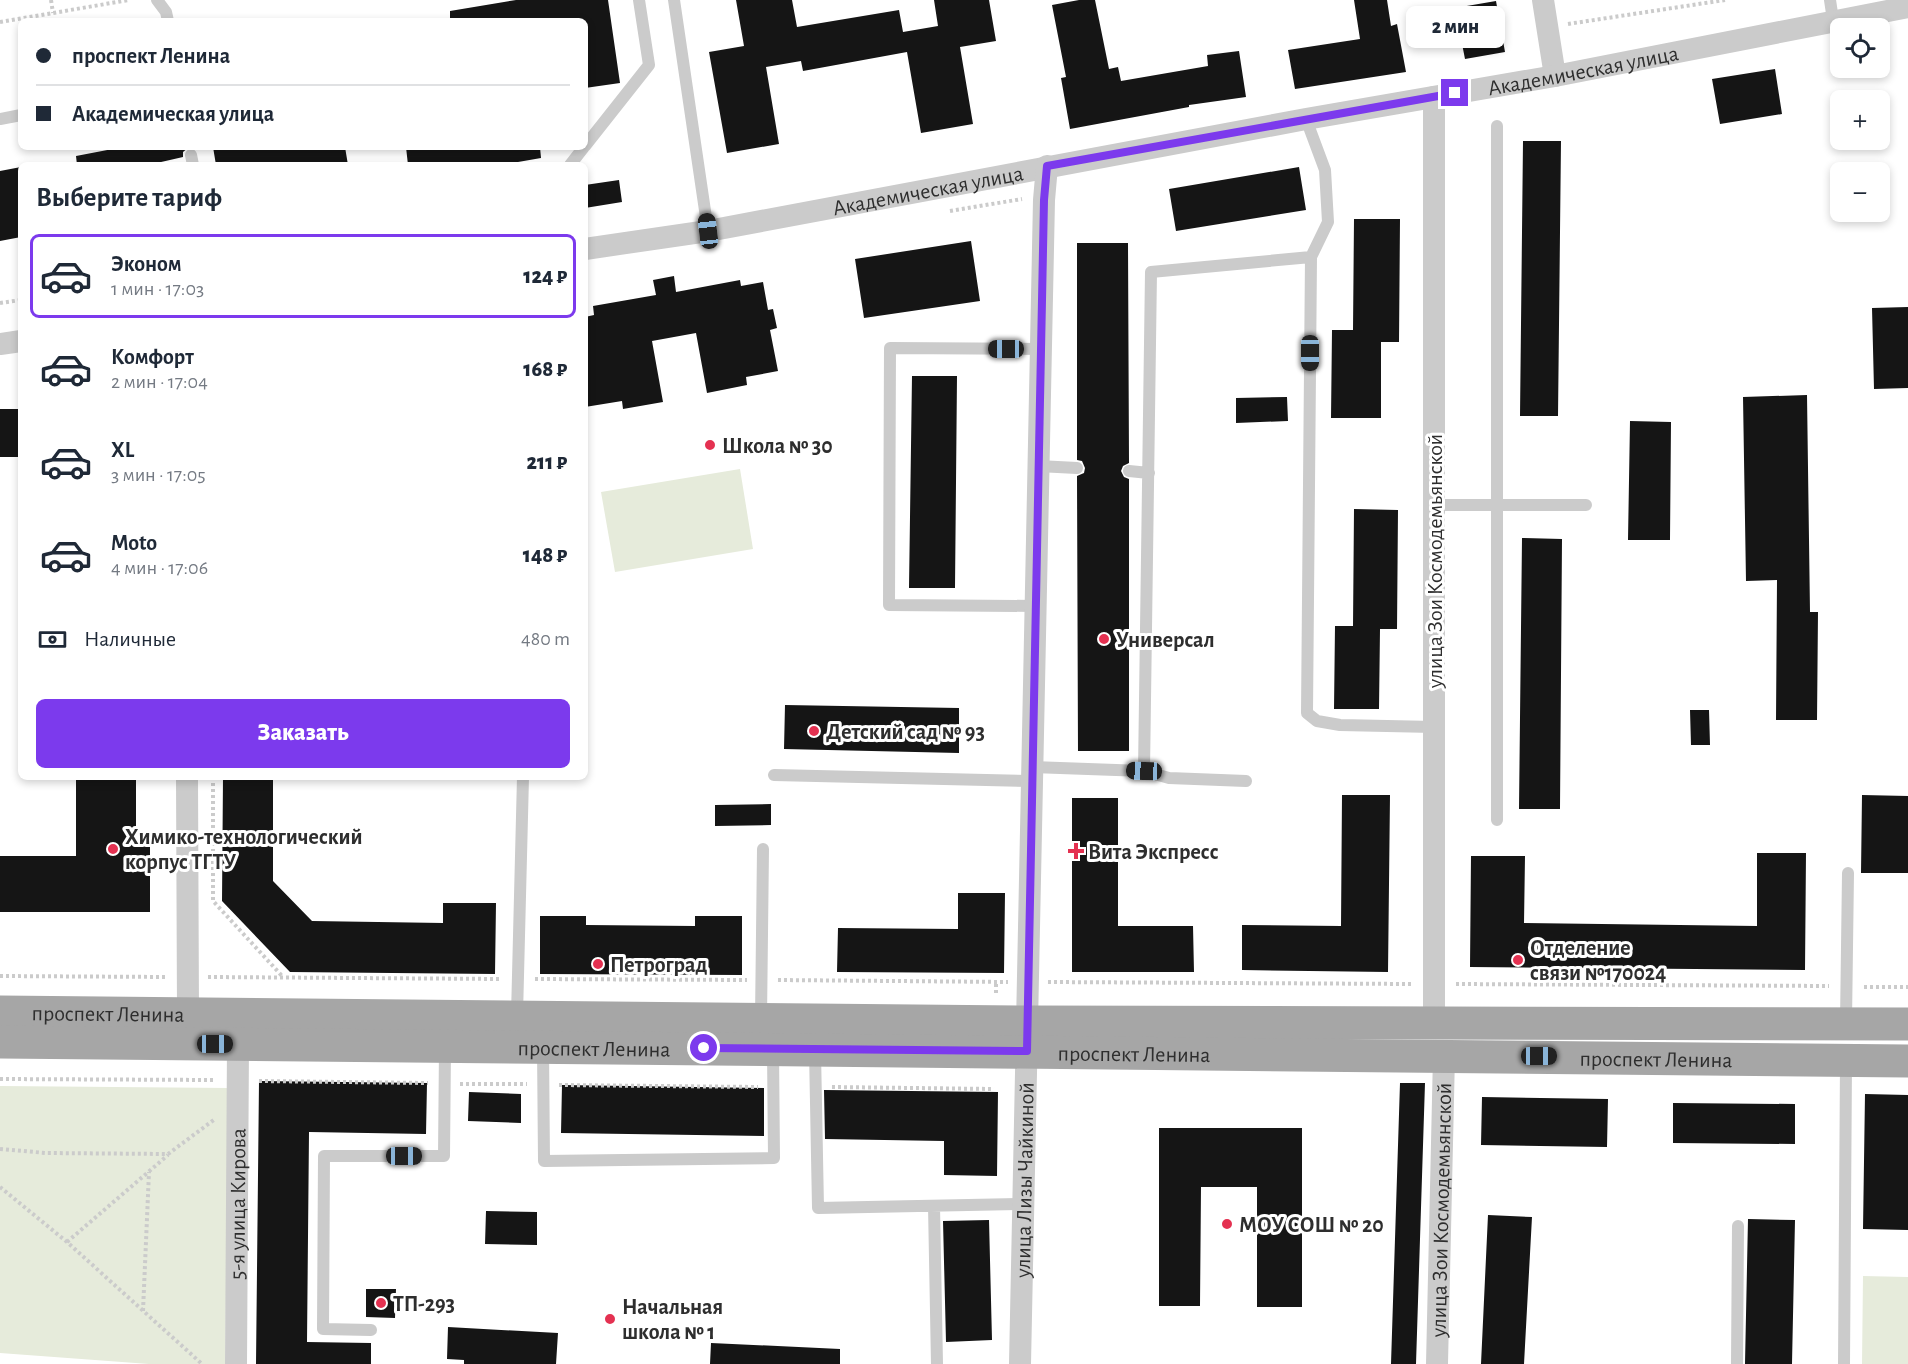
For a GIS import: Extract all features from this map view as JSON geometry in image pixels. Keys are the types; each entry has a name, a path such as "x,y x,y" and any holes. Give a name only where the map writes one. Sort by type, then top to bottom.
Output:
{"main road":[{"name":"проспект Ленина","path":"0,1012 761,1018 1027,1037 1429,1055 1908,1060"},
{"path":"170,1044 185,1032 188,1014"},
{"path":"238,1044 239,1035 244,1027 251,1020 264,1014"},
{"name":"проспект Ленина","path":"0,1042 814,1050 1027,1037 1434,1024 1908,1024"},
{"path":"1429,1055 1423,1051 1434,1034 1434,1024"}],"street":[{"path":"1543,0 1555,76"},
{"name":"Академическая улица","path":"588,249 708,231 1047,166 1555,76 1831,10 1908,7"},
{"name":"улица Зои Космодемьянской","path":"1434,97 1434,1024"},
{"name":"улица Лизы Чайкиной","path":"1020,1364 1038,466 1044,200 1047,166"},
{"path":"0,344 18,341"},
{"path":"187,780 188,1014"},
{"name":"5-я улица Кирова","path":"236,1364 238,1044"},
{"name":"улица Зои Космодемьянской","path":"1429,1055 1437,1364"}],"lane":[{"path":"157,0 166,12 167,18"},
{"path":"588,143 649,65 639,0"},
{"path":"674,0 708,231"},
{"path":"0,119 18,116"},
{"path":"1306,119 1325,170 1328,222 1311,257 1307,712 1317,721 1340,725 1434,727"},
{"path":"1497,126 1497,820"},
{"path":"572,162 582,150"},
{"path":"1144,771 1151,272 1311,257"},
{"path":"1035,606 889,605 890,348 1041,349"},
{"path":"1038,466 1077,468"},
{"path":"1129,471 1149,472"},
{"path":"1434,505 1586,505"},
{"path":"774,775 1144,771 1169,778 1246,781"},
{"path":"517,1016 523,780"},
{"path":"761,1018 763,849"},
{"path":"1846,1023 1848,873"},
{"path":"371,1330 323,1329 324,1156 444,1156 445,1046"},
{"path":"543,1047 544,1161 774,1158 773,1049"},
{"path":"814,1050 818,1208 1023,1204"},
{"path":"1844,1364 1846,1060"},
{"path":"934,1206 937,1364"},
{"path":"1737,1364 1738,1226"}],"path":[{"path":"51,0 53,13"},
{"path":"24,18 129,0"},
{"path":"1547,28 1725,0"},
{"path":"0,22 18,19"},
{"path":"0,303 18,300"},
{"path":"213,780 213,901 284,977"},
{"path":"996,982 996,993"},
{"path":"1047,982 1908,987"},
{"path":"1059,982 1059,993"},
{"path":"0,1079 238,1091 445,1084 774,1087"},
{"path":"815,1087 994,1089"},
{"path":"67,1242 149,1172 238,1091"},
{"path":"0,1149 46,1153 168,1154"},
{"path":"143,1311 149,1172"},
{"path":"0,1187 67,1242 202,1364"}],"green space":[{"path":"740,469 753,549 615,572 601,492"},
{"path":"0,1086 229,1088 225,1364 149,1364 0,1353"},
{"path":"1863,1276 1908,1277 1908,1364 1862,1364"}],"building":[{"path":"516,0 608,0 620,83 588,88 588,18 450,18 450,11"},
{"path":"736,0 792,0 797,27 899,10 903,32 938,26 934,0 989,0 996,41 960,47 973,124 921,133 907,52 803,71 801,61 766,67 779,144 727,153 709,52 744,46"},
{"path":"1079,0 1095,0 1109,69 1118,67 1121,81 1208,66 1207,55 1239,51 1246,97 1189,105 1189,107 1070,129 1061,78 1066,77 1052,5"},
{"path":"1354,0 1387,0 1391,26 1397,24 1406,72 1295,89 1288,50 1360,39"},
{"path":"1496,1 1505,52 1465,59 1455,8"},
{"path":"1775,69 1782,114 1720,124 1712,79"},
{"path":"1523,141 1561,141 1558,416 1520,416"},
{"path":"107,150 185,150 183,157 161,162 77,162 76,156"},
{"path":"214,150 346,150 348,162 216,162"},
{"path":"406,150 540,150 541,158 518,162 408,162"},
{"path":"1299,167 1306,210 1176,231 1169,189"},
{"path":"18,168 18,238 0,241 0,171"},
{"path":"619,180 622,202 588,208 588,185"},
{"path":"1354,219 1400,219 1399,342 1381,342 1381,418 1331,418 1332,330 1353,330"},
{"path":"971,241 980,301 864,318 855,259"},
{"path":"1077,243 1128,243 1129,463 1123,466 1121,471 1124,477 1129,479 1129,751 1078,751 1077,476 1084,473 1085,468 1082,461 1077,460"},
{"path":"674,276 676,292 740,280 741,286 763,282 768,310 773,309 777,328 770,330 778,371 746,377 747,385 707,393 696,333 652,341 663,402 623,409 622,401 588,407 588,316 594,315 593,306 656,295 653,280"},
{"path":"1908,307 1908,388 1874,389 1872,308"},
{"path":"912,376 957,376 955,588 909,588"},
{"path":"1807,395 1810,612 1818,612 1817,720 1776,720 1777,580 1746,581 1743,397"},
{"path":"1287,397 1288,421 1236,423 1236,398"},
{"path":"0,409 18,409 18,457 0,457"},
{"path":"1630,421 1671,422 1670,540 1628,540"},
{"path":"1354,509 1398,510 1397,629 1380,629 1379,709 1334,709 1335,626 1353,626"},
{"path":"1522,538 1562,539 1560,809 1519,809"},
{"path":"785,705 959,708 959,753 784,749"},
{"path":"1690,710 1709,710 1710,745 1691,745"},
{"name":"Химико-технологический корпус ТГТУ","path":"76,780 136,780 136,843 150,843 150,912 0,912 0,856 76,856"},
{"path":"223,780 273,780 273,881 312,921 443,923 443,903 496,903 495,974 290,972 222,901"},
{"path":"1342,795 1390,795 1388,972 1242,970 1242,925 1341,926"},
{"path":"1862,795 1908,796 1908,873 1861,873"},
{"path":"1072,798 1118,798 1118,926 1193,926 1194,972 1072,972"},
{"path":"771,804 771,825 715,826 715,805"},
{"path":"1757,853 1806,853 1805,970 1470,967 1471,856 1525,856 1524,923 1757,926"},
{"path":"958,893 1005,893 1004,973 837,972 838,928 958,929"},
{"path":"540,916 586,916 586,925 695,926 695,916 742,916 742,975 540,974"},
{"path":"259,1081 427,1083 426,1134 309,1132 307,1342 371,1343 371,1364 256,1364"},
{"path":"1400,1083 1425,1083 1416,1364 1391,1364"},
{"path":"562,1085 764,1088 764,1136 561,1133"},
{"path":"824,1090 998,1092 997,1176 944,1175 944,1141 825,1139"},
{"path":"469,1092 521,1094 521,1123 468,1121"},
{"path":"1865,1094 1908,1095 1908,1230 1863,1229"},
{"path":"1482,1097 1608,1099 1607,1147 1481,1145"},
{"path":"1673,1103 1795,1104 1795,1144 1673,1143"},
{"path":"1159,1128 1302,1128 1302,1307 1257,1307 1257,1187 1201,1187 1200,1306 1159,1306"},
{"path":"486,1211 537,1212 537,1245 485,1244"},
{"path":"1488,1215 1532,1217 1524,1364 1481,1364"},
{"path":"1748,1219 1795,1220 1792,1364 1745,1364"},
{"path":"989,1220 992,1340 946,1342 943,1221"},
{"name":"ТП-293","path":"366,1289 396,1289 395,1318 366,1317"},
{"path":"448,1327 558,1333 556,1364 464,1364 464,1360 447,1359"},
{"path":"711,1343 840,1349 840,1364 710,1364"}],"place":[{"name":"Школа № 30","path":"710,445"},
{"name":"Универсал","path":"1104,639"},
{"name":"Детский сад № 93","path":"814,731"},
{"name":"Химико-технологический корпус ТГТУ","path":"113,849"},
{"name":"Вита Экспресс","path":"1076,851"},
{"name":"Отделение связи №170024","path":"1518,960"},
{"name":"Петроград","path":"598,964"},
{"name":"МОУ СОШ № 20","path":"1227,1224"},
{"name":"ТП-293","path":"381,1303"},
{"name":"Начальная школа № 1","path":"610,1319"}],"route":[{"path":"704,1048 1027,1051 1044,200 1047,166 1455,93"}]}
